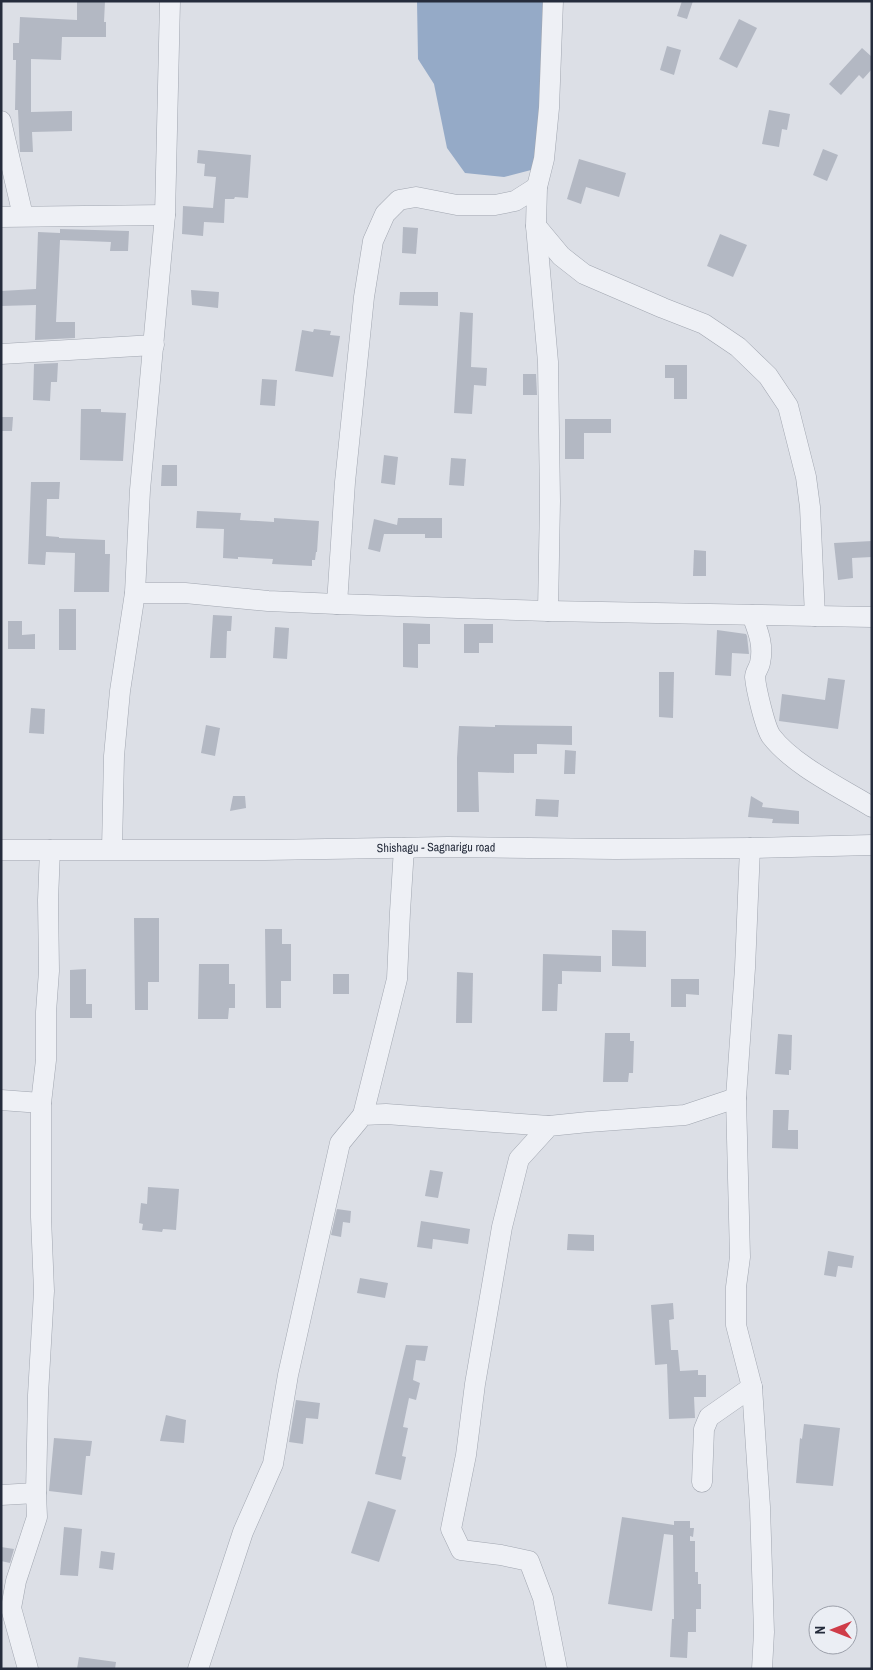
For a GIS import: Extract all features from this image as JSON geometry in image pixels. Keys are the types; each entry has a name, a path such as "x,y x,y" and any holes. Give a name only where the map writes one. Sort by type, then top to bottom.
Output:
{"street":[{"path":"112,849 115,747 120,691 135,592 140,490 165,215 170,1"},
{"path":"548,611 550,502 548,362 536,226 537,187 544,159 548,108 553,1"},
{"path":"1,121 23,216"},
{"path":"337,604 345,482 364,297 373,241 385,214 399,200 416,197 457,205 495,205 515,201 537,187"},
{"path":"1,216 165,215"},
{"path":"536,226 561,256 584,274 704,324 738,347 768,376 788,406 806,477 810,507 815,616"},
{"path":"1,354 154,345"},
{"path":"135,592 337,604 548,611 872,617"},
{"path":"752,615 762,641 760,663 755,675 765,722 770,735 801,764 872,807"},
{"name":"Shishagu - Sagnarigu road","path":"1,850 750,848 872,845"},
{"path":"198,1669 243,1532 273,1464 288,1375 340,1143 363,1115 398,979 404,848"},
{"path":"750,848 736,1098 740,1257 736,1287 736,1325 752,1387 760,1506 764,1632 762,1669"},
{"path":"28,1669 11,1608 16,1581 37,1517 38,1395 44,1291 41,1217 41,1103 46,1060 50,850"},
{"path":"363,1115 386,1114 549,1126 685,1115 736,1098"},
{"path":"1,1100 41,1103"},
{"path":"549,1126 519,1158 502,1227 475,1384 466,1454 451,1529 461,1550 529,1561 543,1598 557,1669"},
{"path":"702,1482 704,1430 709,1417 752,1387"},
{"path":"1,1495 36,1493"}],"water":[{"path":"417,1 543,1 545,29 541,151 531,170 504,177 465,173 447,148 434,84 418,59"}],"building":[{"path":"77,1 105,1 104,22 106,22 106,37 62,37 61,60 31,59 31,112 72,111 72,131 32,132 33,152 20,152 18,110 15,110 16,60 13,60 13,43 19,43 20,17 77,20"},
{"path":"682,1 693,1 687,19 677,16"},
{"path":"739,19 757,28 737,68 719,59"},
{"path":"667,46 681,50 674,75 660,70"},
{"path":"862,48 872,57 872,69 863,79 859,75 841,95 829,84"},
{"path":"769,110 790,114 787,130 782,129 779,147 762,144"},
{"path":"823,149 838,155 827,181 813,175"},
{"path":"198,150 251,155 248,198 235,197 234,199 225,199 224,223 204,222 203,236 182,234 183,206 213,208 216,177 204,176 205,164 197,163"},
{"path":"579,159 626,173 619,197 586,187 581,204 567,199"},
{"path":"403,227 418,228 416,254 402,253"},
{"path":"60,229 129,231 128,251 110,251 111,242 60,240 56,322 75,322 75,338 35,340 36,305 1,306 1,291 36,289 38,232 60,233"},
{"path":"720,234 747,245 733,277 707,266"},
{"path":"191,290 219,292 218,308 192,305"},
{"path":"400,292 438,292 438,306 399,305"},
{"path":"460,312 473,313 471,367 487,368 486,386 474,385 472,414 454,413"},
{"path":"314,329 331,331 330,335 340,336 333,377 295,371 302,330 313,332"},
{"path":"58,363 57,382 51,382 50,401 33,400 34,364"},
{"path":"665,365 687,365 687,399 674,399 674,378 665,378"},
{"path":"523,374 536,374 537,395 523,395"},
{"path":"262,379 277,380 275,406 260,405"},
{"path":"81,409 101,409 101,412 126,413 123,461 80,460"},
{"path":"1,417 13,417 12,431 1,431"},
{"path":"565,419 611,419 611,433 584,433 584,459 565,459"},
{"path":"384,455 398,457 395,485 381,483"},
{"path":"451,458 466,459 464,486 449,485"},
{"path":"162,465 177,465 177,486 161,486"},
{"path":"31,482 60,482 59,499 47,499 46,536 105,540 105,554 110,554 109,592 74,592 75,553 46,552 45,565 28,564"},
{"path":"197,511 241,513 240,520 274,522 274,518 319,521 315,560 312,560 312,566 272,564 273,559 223,558 224,529 196,528"},
{"path":"398,518 442,518 442,538 425,538 425,534 384,534 380,552 368,549 374,519 397,525"},
{"path":"872,541 872,557 852,558 853,578 838,580 834,543"},
{"path":"694,550 706,551 706,576 693,576"},
{"path":"59,609 76,609 76,650 59,650"},
{"path":"213,615 232,616 231,631 227,631 226,658 210,658"},
{"path":"8,621 22,621 22,635 35,634 35,649 8,649"},
{"path":"403,623 430,624 430,644 418,644 418,668 403,667"},
{"path":"464,624 493,624 493,643 479,643 479,653 464,653"},
{"path":"275,627 289,628 287,659 273,658"},
{"path":"717,630 746,634 747,636 749,654 732,653 731,676 715,675"},
{"path":"659,672 674,672 673,718 659,717"},
{"path":"828,678 845,680 838,729 779,721 782,694 825,700"},
{"path":"31,708 45,709 44,734 29,733"},
{"path":"206,725 220,728 215,756 201,753"},
{"path":"495,725 572,726 572,745 537,744 537,754 514,754 514,773 478,772 479,812 457,812 459,726 495,727"},
{"path":"565,750 576,751 575,774 564,774"},
{"path":"233,796 245,796 246,808 230,811"},
{"path":"751,796 763,803 762,807 799,811 799,824 772,823 773,819 748,817"},
{"path":"536,799 559,800 558,817 535,816"},
{"path":"134,918 159,918 159,982 148,982 148,1010 135,1010"},
{"path":"265,929 282,929 282,944 291,944 291,981 281,981 281,1008 266,1008"},
{"path":"612,930 646,931 646,967 612,966"},
{"path":"543,954 601,956 601,972 562,971 562,984 558,984 557,1011 542,1011"},
{"path":"199,964 229,964 229,984 235,984 235,1008 229,1008 228,1019 198,1019"},
{"path":"86,969 86,1004 92,1004 92,1018 70,1018 70,970"},
{"path":"457,972 473,973 472,1023 456,1023"},
{"path":"333,974 349,974 349,994 333,994"},
{"path":"671,979 699,979 699,995 686,994 686,1007 671,1007"},
{"path":"605,1033 630,1033 630,1041 634,1041 633,1073 629,1073 628,1082 603,1082"},
{"path":"778,1034 792,1035 791,1070 789,1070 789,1075 775,1074"},
{"path":"773,1110 789,1110 788,1130 798,1130 798,1149 772,1148"},
{"path":"430,1170 443,1172 438,1198 425,1196"},
{"path":"148,1187 179,1189 176,1230 163,1229 162,1232 142,1230 143,1224 139,1223 141,1203 147,1204"},
{"path":"337,1209 351,1211 350,1223 343,1222 341,1237 331,1235"},
{"path":"421,1221 470,1229 468,1244 433,1239 432,1249 417,1247"},
{"path":"568,1234 594,1235 594,1251 567,1250"},
{"path":"828,1251 854,1256 852,1268 838,1266 836,1277 824,1275"},
{"path":"360,1278 388,1283 385,1298 357,1293"},
{"path":"673,1303 674,1319 669,1320 671,1350 678,1350 680,1371 698,1370 698,1375 706,1375 706,1397 694,1397 695,1418 669,1419 667,1364 655,1365 651,1305"},
{"path":"406,1345 428,1346 425,1361 416,1360 413,1380 420,1383 416,1400 409,1398 403,1427 408,1428 402,1456 406,1457 401,1480 375,1474"},
{"path":"296,1400 320,1403 318,1419 306,1418 303,1444 289,1442"},
{"path":"166,1415 186,1420 184,1443 160,1441"},
{"path":"804,1424 840,1428 833,1486 796,1483 800,1438 802,1439"},
{"path":"54,1438 92,1441 90,1456 86,1456 82,1495 49,1491"},
{"path":"368,1501 396,1510 379,1562 351,1553"},
{"path":"622,1517 674,1525 674,1521 690,1521 690,1528 694,1528 693,1537 690,1536 690,1541 695,1541 695,1572 698,1572 698,1584 701,1584 701,1609 696,1609 696,1632 688,1632 687,1658 670,1657 672,1619 674,1619 673,1535 664,1534 652,1611 608,1604"},
{"path":"64,1527 82,1529 78,1576 60,1575"},
{"path":"1,1547 14,1549 10,1563 1,1561"},
{"path":"101,1551 115,1553 113,1570 99,1568"},
{"path":"79,1657 116,1662 115,1669 77,1669"}]}
